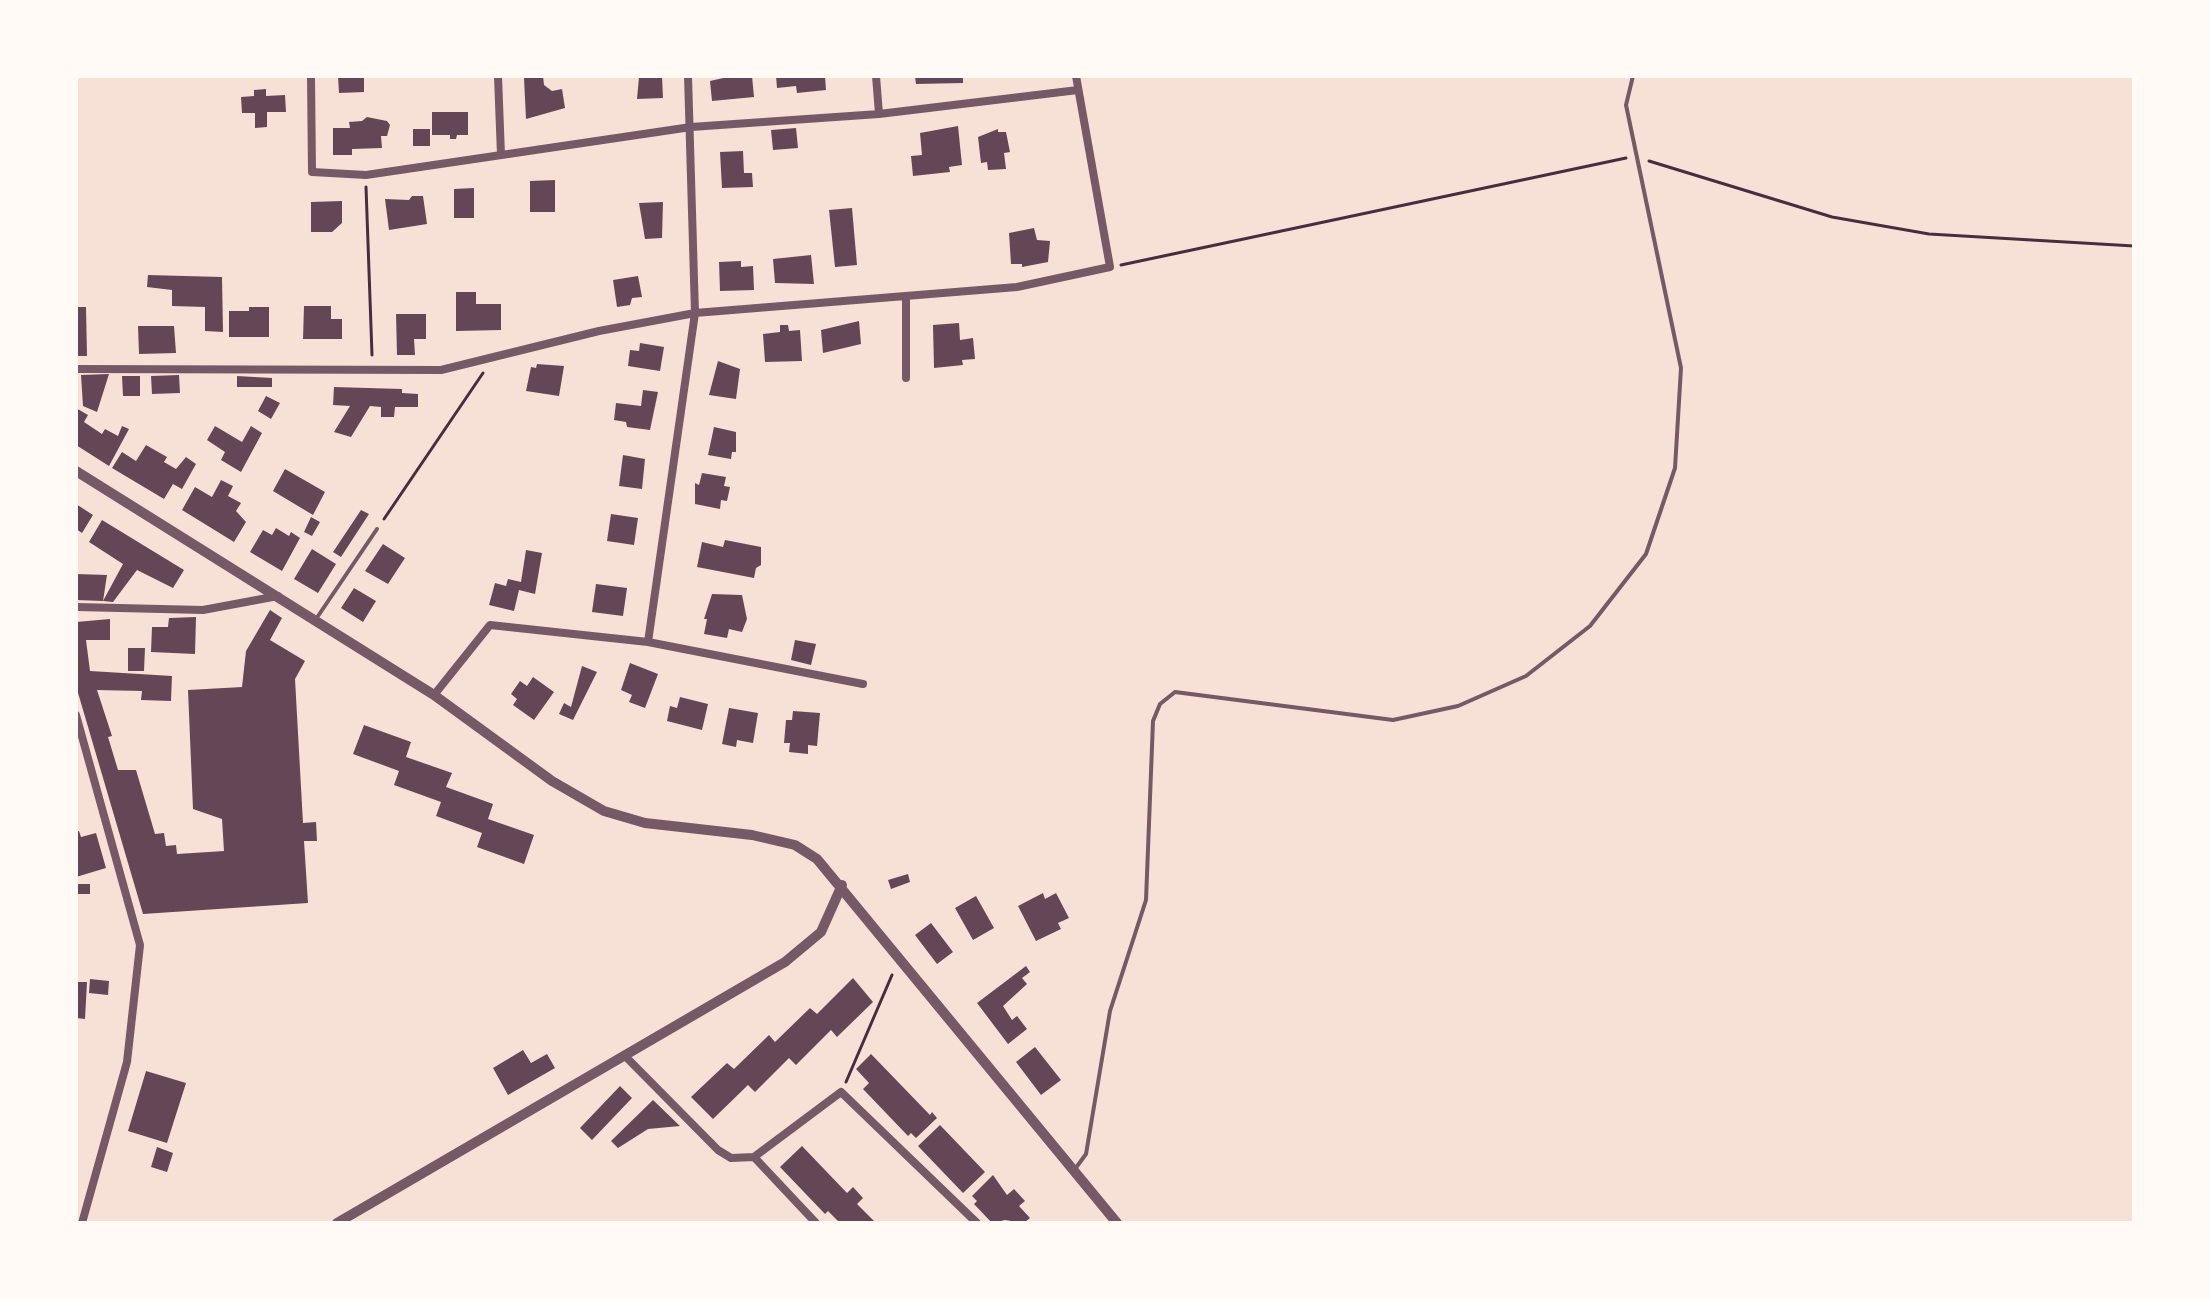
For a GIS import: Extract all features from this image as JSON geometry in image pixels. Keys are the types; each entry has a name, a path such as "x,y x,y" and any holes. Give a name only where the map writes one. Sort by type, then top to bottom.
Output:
{"street":[{"path":"311,76 312,172 366,175 691,127 879,114 1078,90"},
{"path":"498,76 501,155"},
{"path":"648,642 695,313 688,76"},
{"path":"876,76 879,114"},
{"path":"76,369 441,370 599,331 695,313 1017,287 1110,267 1076,76"},
{"path":"906,296 906,378"},
{"path":"76,471 316,619 434,695 552,781 604,811 645,823 752,835 795,845 817,859 842,885 1117,1223"},
{"path":"76,607 203,610 279,596"},
{"path":"434,695 490,625 648,642 863,684"},
{"path":"76,715 140,945 127,1062 82,1223"},
{"path":"337,1223 627,1058 809,946 832,914 842,885"},
{"path":"627,1058 718,1150 731,1158 754,1157 841,1092 977,1223"},
{"path":"754,1157 816,1223"}],"lane":[{"path":"1073,1171 1086,1154 1110,1011 1146,900 1153,721 1160,704 1175,692 1393,720 1458,706 1526,676 1590,626 1646,554 1675,468 1681,368 1626,105 1633,76"},
{"path":"316,619 377,529"}],"path":[{"path":"1110,267 1636,156 1832,217 1929,234 2134,246"},
{"path":"366,175 372,370"},
{"path":"377,529 494,357"},
{"path":"841,1092 900,957"}],"building":[{"path":"338,76 364,76 364,92 339,93"},
{"path":"543,76 544,85 552,91 562,89 565,108 526,119 524,78"},
{"path":"662,76 663,98 637,99 639,77"},
{"path":"752,76 754,97 712,101 710,81"},
{"path":"776,76 825,76 826,90 797,93 796,86 777,88"},
{"path":"915,76 963,76 963,83 916,84"},
{"path":"266,89 266,96 285,95 286,112 267,112 267,127 255,128 255,113 242,113 241,97 254,96 254,90"},
{"path":"432,112 468,112 468,135 450,139 450,135 432,135"},
{"path":"367,117 387,121 390,125 387,136 381,136 382,148 352,149 352,155 333,155 333,128 350,128 349,122 362,121"},
{"path":"958,126 962,165 949,167 950,172 913,176 911,156 922,155 920,133"},
{"path":"796,128 798,148 773,150 771,130"},
{"path":"413,129 430,129 430,146 413,146"},
{"path":"998,129 998,132 1006,132 1010,152 1004,153 1006,169 988,170 987,162 981,163 978,137"},
{"path":"743,151 744,173 752,173 753,187 722,188 720,152"},
{"path":"555,180 555,212 530,212 530,181"},
{"path":"474,188 474,218 454,218 454,189"},
{"path":"412,196 423,196 427,224 389,230 385,199 409,200"},
{"path":"342,201 342,223 332,232 311,232 311,202"},
{"path":"663,202 662,238 645,239 639,203"},
{"path":"852,208 857,265 835,267 829,210"},
{"path":"1034,228 1037,240 1050,241 1048,262 1022,267 1022,264 1011,264 1009,233"},
{"path":"811,255 814,284 775,283 773,259"},
{"path":"741,261 741,267 753,266 754,290 720,291 719,262"},
{"path":"148,275 222,277 223,332 205,331 205,307 172,306 172,290 147,287"},
{"path":"638,276 642,297 632,298 630,305 617,307 613,280"},
{"path":"456,292 476,292 476,304 501,304 501,330 456,331"},
{"path":"304,306 331,306 331,319 342,319 342,339 303,339"},
{"path":"76,307 86,307 87,356 76,356"},
{"path":"249,307 269,307 269,337 229,337 229,311 249,311"},
{"path":"396,314 426,314 426,339 414,339 415,355 397,355"},
{"path":"859,321 861,344 823,353 821,330"},
{"path":"959,323 960,340 973,338 975,359 962,360 963,365 934,368 933,325"},
{"path":"780,325 788,325 789,331 800,330 802,361 765,362 763,334 780,332"},
{"path":"138,326 174,326 176,353 139,354"},
{"path":"640,343 664,347 660,371 628,366 630,350 639,351"},
{"path":"718,361 740,369 736,399 709,395"},
{"path":"537,364 564,366 559,396 526,391 531,367 536,368"},
{"path":"109,374 97,412 83,406 81,375"},
{"path":"179,375 180,393 152,394 151,376"},
{"path":"122,376 140,376 140,396 123,396"},
{"path":"237,376 272,378 272,387 237,387"},
{"path":"334,387 402,389 402,393 418,394 418,407 395,407 394,417 381,417 381,407 370,406 351,437 334,432 350,406 333,405"},
{"path":"643,390 658,392 650,430 627,427 626,422 614,420 616,403 641,406"},
{"path":"266,396 280,403 271,419 258,411"},
{"path":"76,408 88,415 84,422 102,434 105,429 118,436 122,426 129,429 109,466 76,445"},
{"path":"215,426 242,442 251,426 262,433 241,472 221,460 225,452 207,440"},
{"path":"714,427 736,432 736,452 732,452 731,459 708,455"},
{"path":"146,445 167,457 164,462 176,469 186,457 196,464 182,489 173,484 164,499 112,468 122,452 136,461"},
{"path":"623,455 645,459 642,489 619,486"},
{"path":"285,469 325,492 313,515 273,491"},
{"path":"702,473 726,477 724,486 730,487 727,501 721,500 720,509 695,504 695,483 699,485"},
{"path":"221,480 233,486 228,496 241,503 236,511 246,522 234,542 182,510 195,487 212,497"},
{"path":"76,504 93,515 82,533 76,529"},
{"path":"361,510 369,514 341,557 333,552"},
{"path":"611,514 638,518 634,545 607,541"},
{"path":"311,517 320,522 312,536 304,532"},
{"path":"102,520 184,570 173,588 137,570 113,602 103,601 123,564 89,542"},
{"path":"276,528 300,538 282,571 250,552 263,530 272,535"},
{"path":"725,540 761,547 761,565 756,568 754,578 697,567 702,542 723,547"},
{"path":"383,544 405,558 388,584 365,571"},
{"path":"312,549 336,564 318,593 294,579"},
{"path":"526,550 542,553 535,594 519,590 514,611 489,605 495,583 506,586 508,579 521,582"},
{"path":"76,574 107,575 103,601 76,600"},
{"path":"596,584 627,588 623,616 592,612"},
{"path":"354,588 376,601 363,622 341,608"},
{"path":"712,594 742,595 747,619 742,632 729,629 727,638 704,634 707,619 704,619"},
{"path":"270,610 282,618 270,640 305,661 295,679 303,823 316,822 317,841 304,841 308,903 143,914 76,686 76,622 110,619 110,640 86,640 90,671 172,676 171,701 141,700 142,691 97,690 112,736 108,737 118,770 136,770 155,834 164,833 166,846 176,845 177,854 224,851 222,819 193,809 188,690 242,687 246,651"},
{"path":"196,617 195,654 151,652 152,627 168,627 169,618"},
{"path":"795,640 816,644 811,665 791,660"},
{"path":"128,648 145,648 144,671 128,671"},
{"path":"630,663 658,674 645,708 629,702 632,695 621,690"},
{"path":"582,666 597,672 573,720 559,714 564,703 571,707"},
{"path":"533,677 554,692 534,720 513,705 517,699 511,694 520,681 527,686"},
{"path":"680,697 708,704 702,730 667,721 670,706 677,708"},
{"path":"729,708 758,713 753,743 737,740 736,747 722,744"},
{"path":"793,711 820,713 817,746 808,745 808,754 789,752 790,743 784,743 786,720 792,720"},
{"path":"364,725 411,742 406,757 452,773 446,787 493,804 488,819 534,835 524,864 477,847 482,833 436,816 441,802 394,785 399,771 353,754"},
{"path":"79,831 81,837 96,833 106,868 76,877 76,832"},
{"path":"908,874 910,882 891,889 888,880"},
{"path":"76,884 90,884 90,894 76,894"},
{"path":"1043,893 1045,899 1056,893 1069,918 1058,923 1061,929 1036,941 1018,906"},
{"path":"976,896 994,928 973,940 955,908"},
{"path":"931,923 953,952 937,964 915,935"},
{"path":"1026,966 1030,972 1022,978 1027,984 1003,1006 1012,1020 1017,1016 1027,1029 1008,1044 977,1003"},
{"path":"853,978 873,1002 837,1037 831,1030 796,1065 789,1058 755,1092 748,1085 713,1119 691,1097 727,1063 734,1069 769,1035 775,1042 810,1008 817,1014"},
{"path":"90,979 109,981 108,995 89,993"},
{"path":"76,982 87,982 85,1019 76,1018"},
{"path":"1035,1047 1061,1080 1041,1095 1016,1062"},
{"path":"523,1050 531,1063 547,1054 555,1068 508,1095 493,1068"},
{"path":"871,1054 930,1115 932,1112 937,1118 916,1138 911,1133 908,1136 863,1089 869,1083 856,1069"},
{"path":"146,1071 186,1083 167,1143 128,1131"},
{"path":"620,1086 632,1098 592,1140 580,1128"},
{"path":"653,1100 680,1126 648,1129 618,1148 611,1141"},
{"path":"940,1125 985,1172 963,1193 918,1146"},
{"path":"802,1146 847,1193 853,1187 863,1198 857,1204 876,1223 840,1223 828,1211 825,1214 780,1167"},
{"path":"157,1147 173,1153 167,1172 151,1167"},
{"path":"993,1175 1007,1195 1014,1189 1025,1201 1019,1206 1030,1218 1024,1223 1005,1220 992,1223 974,1204 977,1201 972,1196"}]}
